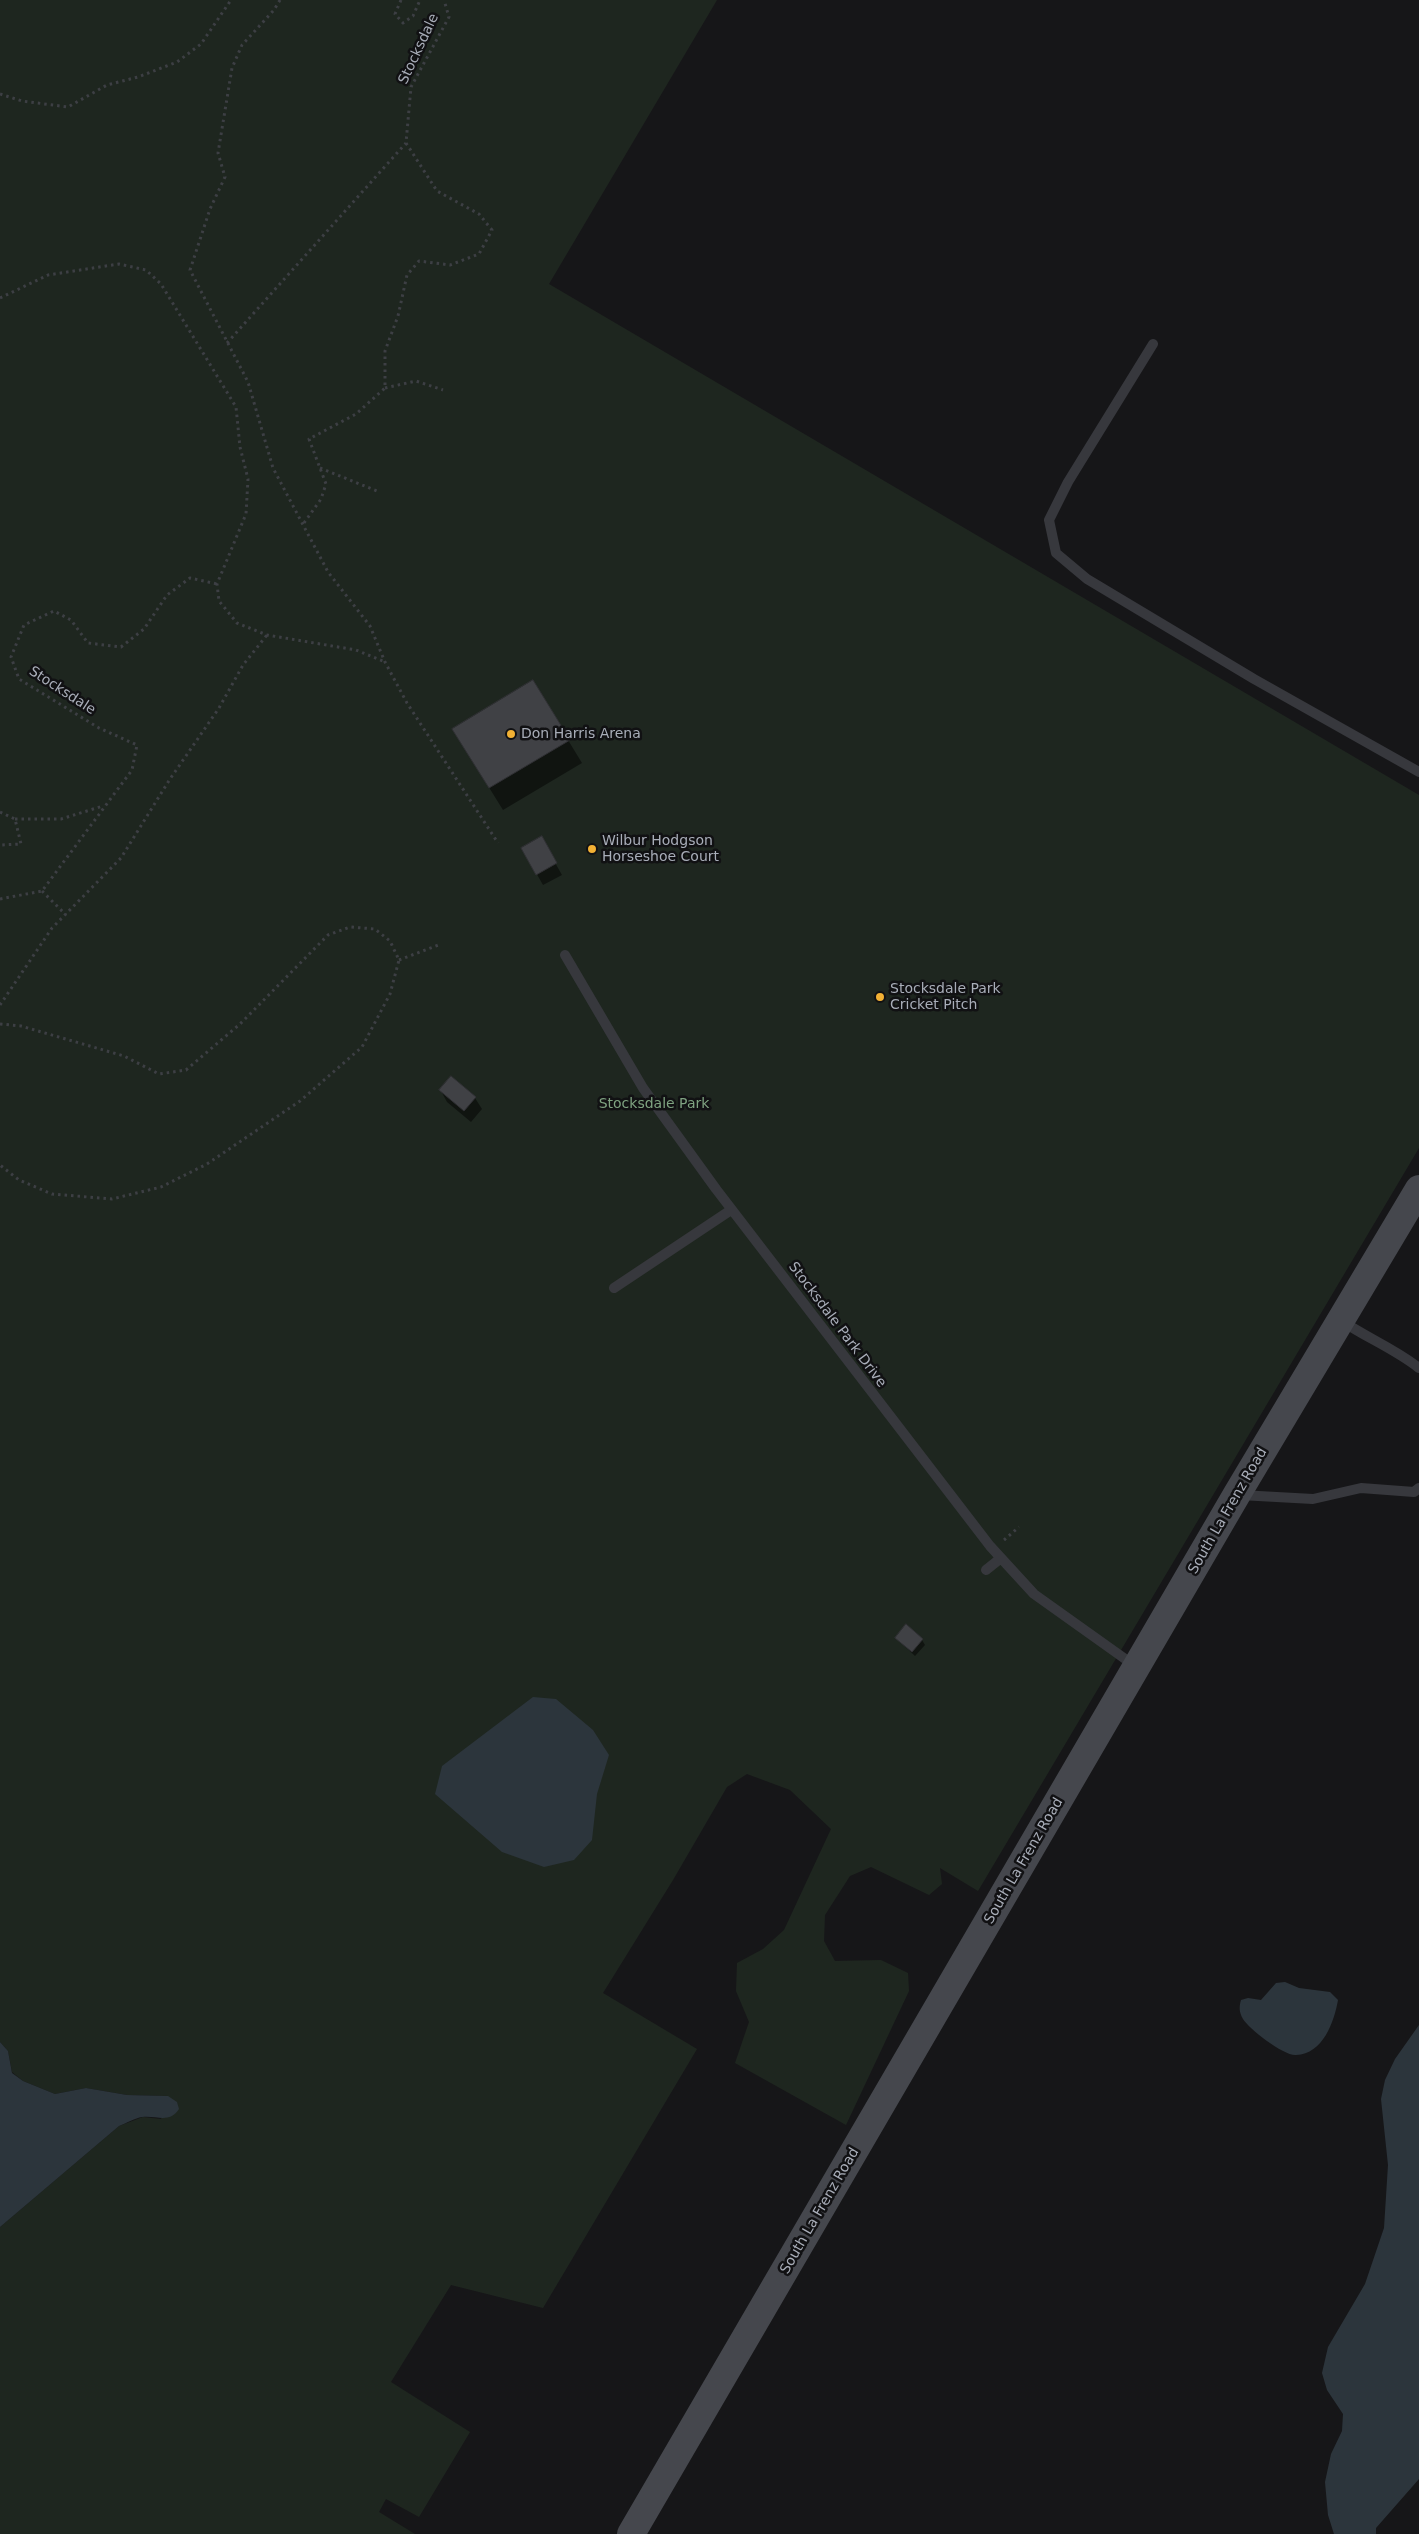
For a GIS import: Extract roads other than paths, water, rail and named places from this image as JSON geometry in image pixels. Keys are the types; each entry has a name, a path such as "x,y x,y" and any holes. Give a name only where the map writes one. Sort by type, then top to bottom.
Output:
{"street":[{"name":"South La Frenz Road","path":"631,2534 1138,1668 1237,1494 1419,1189"}],"lane":[{"path":"1153,344 1068,482 1049,520 1056,553 1087,579 1254,679 1419,772"},
{"name":"Stocksdale Park Drive","path":"565,955 643,1088 732,1210 942,1486 1001,1558 1034,1594 1138,1668"},
{"path":"614,1288 732,1210"},
{"path":"1341,1321 1366,1337 1404,1356 1419,1368"},
{"path":"1237,1494 1313,1500 1361,1488 1418,1491"},
{"path":"986,1570 1001,1558"}],"place":[{"name":"Don Harris Arena","path":"511,734"},
{"name":"Wilbur Hodgson Horseshoe Court","path":"592,849"},
{"name":"Stocksdale Park Cricket Pitch","path":"880,997"}],"park label":[{"name":"Stocksdale Park","path":"654,1104"}]}
